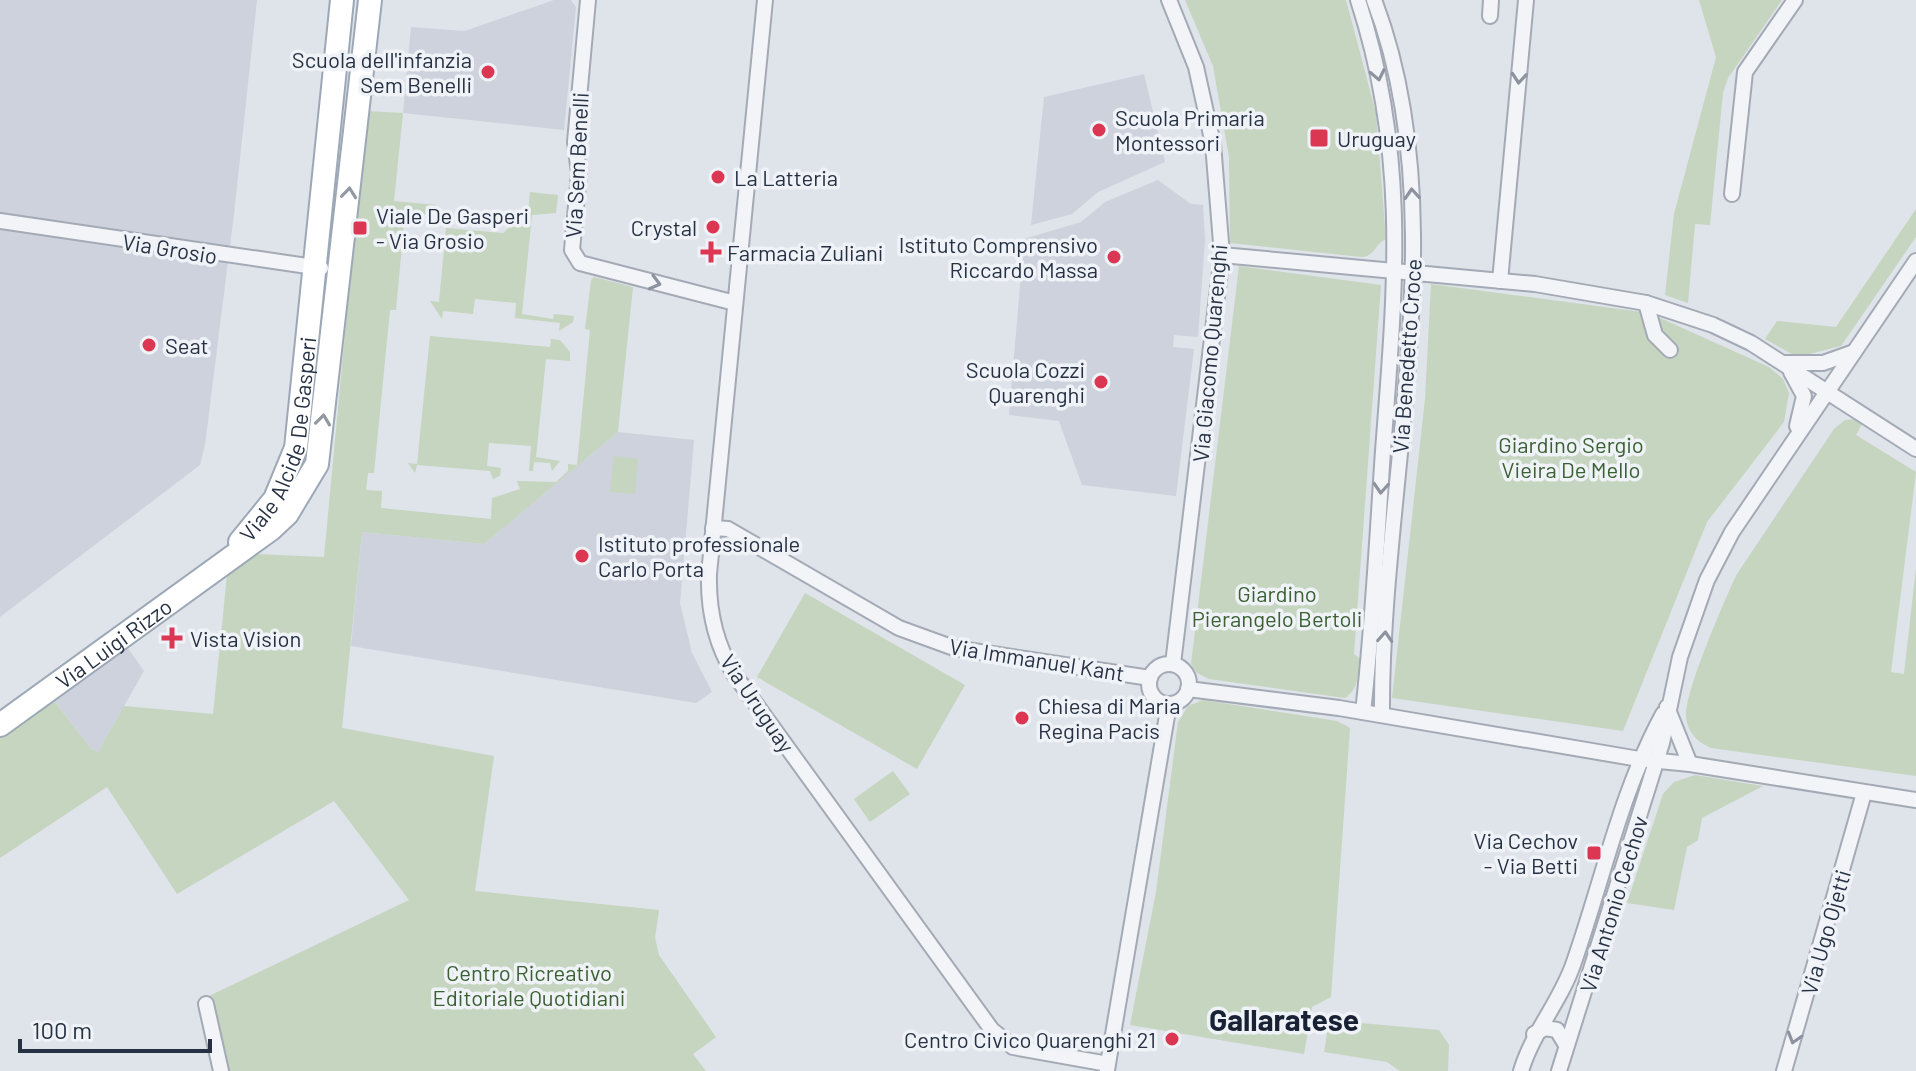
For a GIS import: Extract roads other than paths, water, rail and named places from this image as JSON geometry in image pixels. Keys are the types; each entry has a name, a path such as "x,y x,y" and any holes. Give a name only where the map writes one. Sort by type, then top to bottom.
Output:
{"main road":[{"name":"Viale Alcide De Gasperi","path":"227,558 275,499 296,448 342,0"},
{"name":"Viale Alcide De Gasperi","path":"227,558 271,529 287,514 317,464 370,0"},
{"name":"Via Luigi Rizzo","path":"0,725 227,558"}],"street":[{"name":"Via Sem Benelli","path":"588,0 576,131 579,173 572,250 580,263 735,303"},
{"name":"Via Uruguay","path":"765,0 713,528 710,611 726,660 963,994 1006,1044 1107,1068"},
{"name":"Via Giacomo Quarenghi","path":"1169,0 1196,67 1213,144 1222,255 1173,664"},
{"name":"Via Benedetto Croce","path":"1358,0 1376,64 1387,123 1395,188 1396,271 1363,712"},
{"name":"Via Benedetto Croce","path":"1374,0 1391,55 1408,147 1413,272 1382,715"},
{"path":"1490,16 1491,0"},
{"path":"1500,281 1526,0"},
{"path":"1732,194 1745,72 1795,0"},
{"name":"Via Grosio","path":"0,221 341,271"},
{"path":"1222,255 1598,292 1646,303 1713,325 1783,363 1916,449"},
{"name":"Via Antonio Cechov","path":"1559,1071 1566,1045 1574,1032 1656,761 1667,707 1707,580 1732,532 1916,261"},
{"path":"1646,303 1655,335 1670,350"},
{"path":"1783,363 1823,363 1854,352"},
{"name":"Via Antonio Cechov","path":"1783,363 1804,396 1790,446"},
{"name":"Via Immanuel Kant","path":"713,528 728,529 899,628 954,648 1150,678"},
{"path":"1173,664 1187,676 1188,689 1181,700 1169,704 1153,696 1150,678 1161,665 1173,664"},
{"path":"1188,689 1212,689 1363,712 1639,759 1690,764 1916,800"},
{"path":"1107,1068 1169,704"},
{"path":"1667,707 1690,764"},
{"name":"Via Antonio Cechov","path":"1521,1071 1534,1034 1563,993 1639,759 1667,707"},
{"name":"Via Ugo Ojetti","path":"1784,1071 1864,793"},
{"path":"206,1004 221,1071"},
{"path":"1534,1034 1545,1028 1557,1030 1566,1045"}],"place":[{"name":"Scuola dell'infanzia Sem Benelli","path":"488,72"},
{"name":"Scuola Primaria Montessori","path":"1099,130"},
{"name":"Uruguay","path":"1319,138"},
{"name":"La Latteria","path":"718,177"},
{"name":"Crystal","path":"713,227"},
{"name":"Viale De Gasperi - Via Grosio","path":"360,228"},
{"name":"Farmacia Zuliani","path":"711,252"},
{"name":"Istituto Comprensivo Riccardo Massa","path":"1114,257"},
{"name":"Seat","path":"149,345"},
{"name":"Scuola Cozzi Quarenghi","path":"1101,382"},
{"name":"Istituto professionale Carlo Porta","path":"582,556"},
{"name":"Vista Vision","path":"172,638"},
{"name":"Chiesa di Maria Regina Pacis","path":"1022,718"},
{"name":"Via Cechov - Via Betti","path":"1594,853"},
{"name":"Centro Civico Quarenghi 21","path":"1172,1039"}],"district":[{"name":"Gallaratese","path":"1284,1019"}],"park label":[{"name":"Giardino Sergio Vieira De Mello","path":"1571,456"},
{"name":"Giardino Pierangelo Bertoli","path":"1277,606"},
{"name":"Centro Ricreativo Editoriale Quotidiani","path":"529,984"}]}
